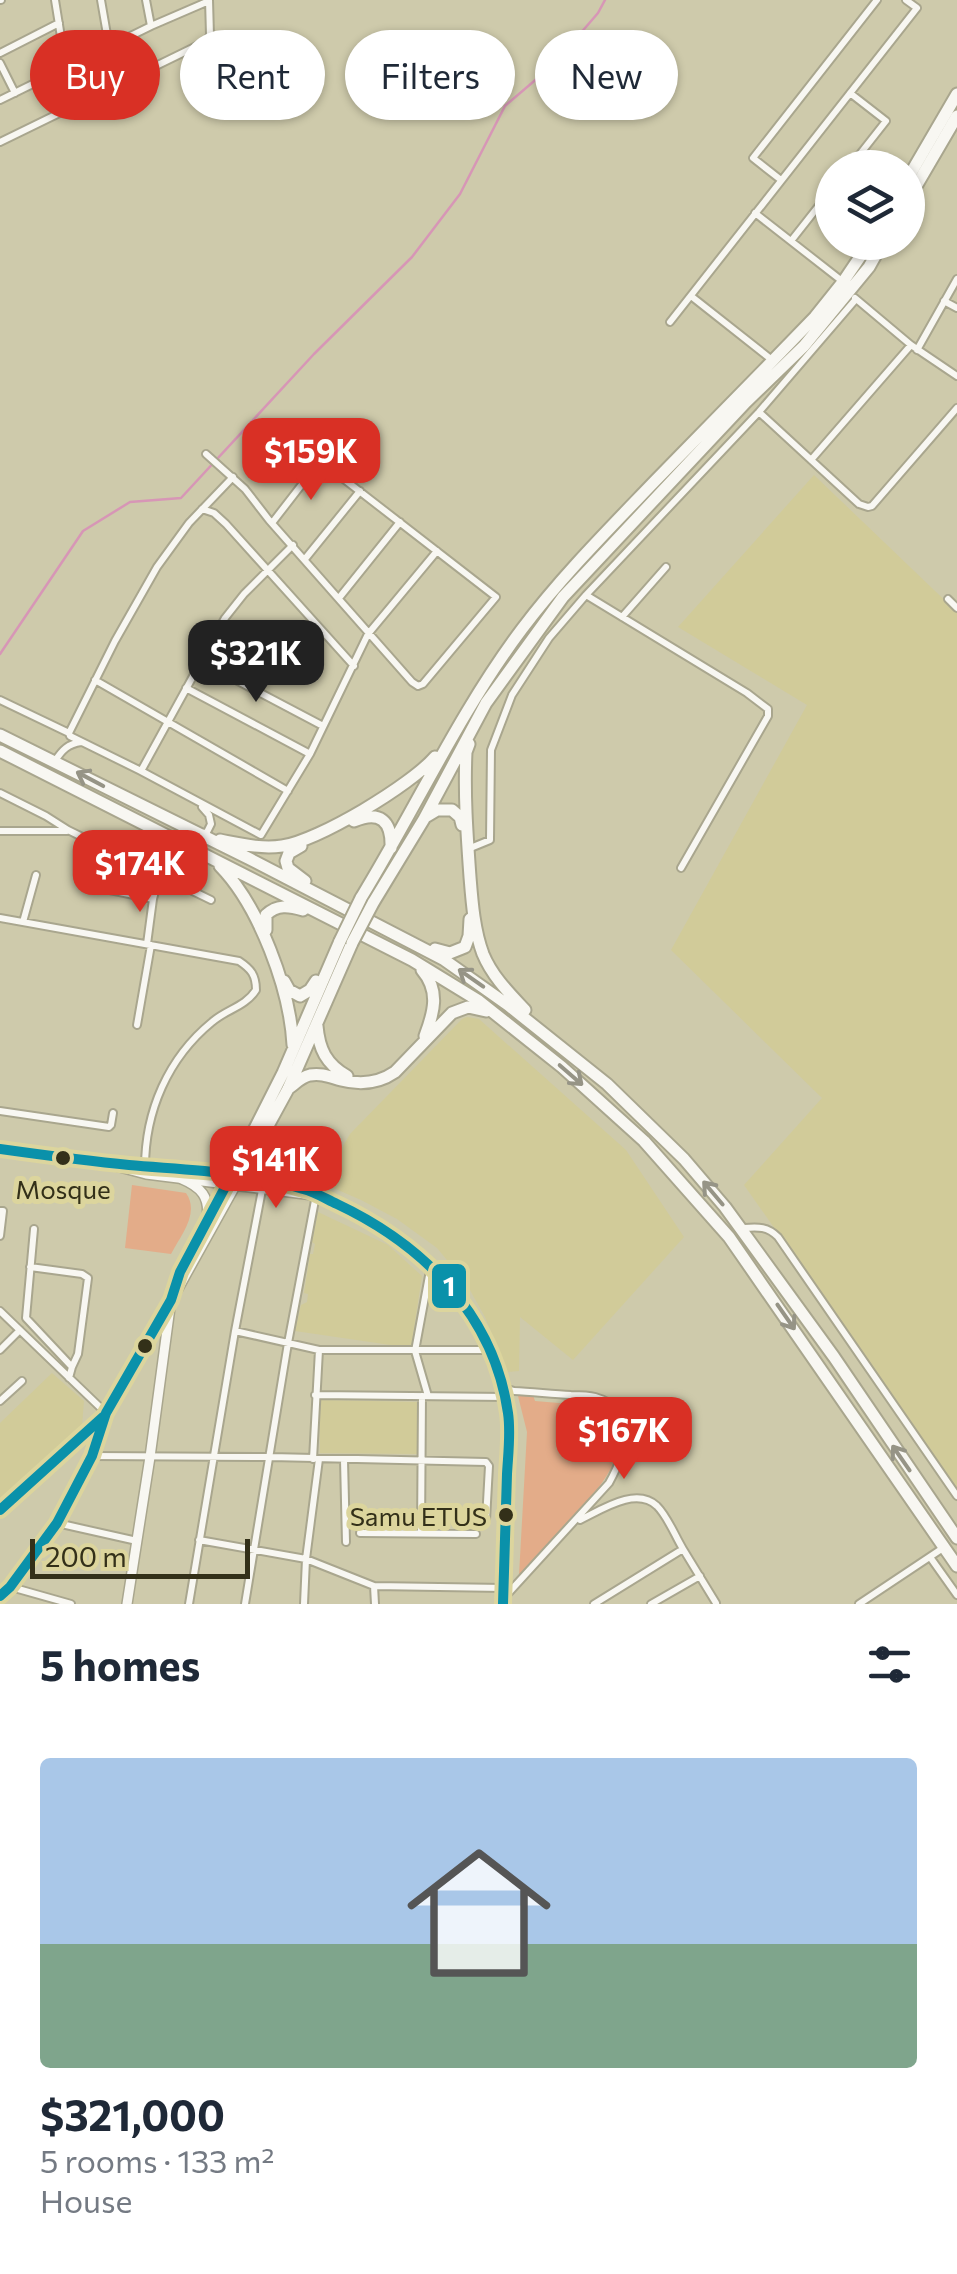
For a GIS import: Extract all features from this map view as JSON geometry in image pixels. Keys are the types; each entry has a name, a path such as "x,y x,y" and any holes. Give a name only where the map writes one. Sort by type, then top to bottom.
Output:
{"highway":[{"path":"924,150 957,94"},
{"path":"925,171 957,116"},
{"path":"233,1181 257,1148 288,1089 346,942 391,849 448,742 497,666 551,592 592,546 773,361 849,291 862,260"},
{"path":"368,901 424,819 502,678 562,597 804,346 872,260"},
{"path":"476,721 466,752 464,788 472,901 482,952 510,995 548,1035"},
{"path":"0,735 443,959 548,1035 607,1084 684,1159 741,1228 957,1538"},
{"path":"198,835 256,847 288,846 399,788 428,766 448,742"},
{"path":"0,751 412,960 495,1014 562,1067 644,1140 715,1219 957,1566"},
{"path":"402,938 450,953 464,947 469,936 460,817 452,810 441,809 424,819"},
{"path":"341,907 292,872 286,862 289,853 369,816 388,824 391,849"},
{"path":"214,859 244,894 255,915 289,1008 294,1050"},
{"path":"331,918 283,906 266,915 265,922 289,990 300,996 310,990 346,942"},
{"path":"412,960 429,979 434,992 433,1012 424,1041"},
{"path":"233,1181 330,961"},
{"path":"288,1089 302,1078 317,1074 375,1082 395,1072 444,1020 460,1009 476,1008 495,1014"},
{"path":"317,1020 326,1058 341,1073 360,1082"},
{"path":"257,1148 258,1168 266,1186"}],"main road":[{"path":"0,1149 304,1189 354,1210 431,1263 470,1311 505,1392 509,1417 503,1597"},
{"path":"145,1170 182,1179 233,1181"},
{"path":"182,1179 204,1194 207,1221"},
{"path":"127,1604 171,1300 180,1272 233,1181"},
{"path":"0,1596 57,1524 92,1456 106,1413 233,1181"},
{"path":"0,1510 106,1413"}],"street":[{"path":"55,0 60,30"},
{"path":"101,0 106,30"},
{"path":"146,0 151,26"},
{"path":"143,30 209,0 210,36 160,63"},
{"path":"781,180 753,158 878,0"},
{"path":"670,322 916,8 906,0"},
{"path":"0,53 59,23"},
{"path":"0,63 14,93"},
{"path":"0,100 30,85"},
{"path":"850,93 886,121 864,150"},
{"path":"0,142 44,120"},
{"path":"792,241 815,211"},
{"path":"755,213 914,348 957,376"},
{"path":"811,460 914,348 957,279"},
{"path":"468,849 490,840 491,750 512,695 549,638 759,412 849,291"},
{"path":"691,296 773,361"},
{"path":"944,301 957,308"},
{"path":"759,412 859,504 868,507 957,408"},
{"path":"206,454 232,477 412,682 423,684 496,596 287,435"},
{"path":"272,523 320,461"},
{"path":"69,732 158,567 232,477"},
{"path":"305,559 360,492"},
{"path":"202,509 226,524 354,666"},
{"path":"339,598 400,522"},
{"path":"141,771 234,604 293,545"},
{"path":"0,700 69,732 70,736 261,834 310,754 368,634 436,550"},
{"path":"622,617 666,567"},
{"path":"586,595 768,709 768,716 681,868"},
{"path":"948,600 957,608"},
{"path":"200,661 322,726"},
{"path":"95,680 288,791"},
{"path":"186,688 310,754"},
{"path":"54,761 71,744 82,742"},
{"path":"0,793 211,900"},
{"path":"198,802 211,824 207,832 198,835"},
{"path":"0,831 68,830"},
{"path":"23,922 36,874"},
{"path":"136,1025 159,876"},
{"path":"86,885 153,899"},
{"path":"0,918 240,961 249,967 256,990 248,1001 216,1018 176,1060 152,1107 145,1170"},
{"path":"0,1111 109,1126 113,1113"},
{"path":"189,1604 236,1332 266,1186"},
{"path":"245,1604 316,1195"},
{"path":"0,1211 0,1236"},
{"path":"741,1228 770,1229 778,1237 957,1496"},
{"path":"34,1229 26,1318 72,1367"},
{"path":"421,1533 425,1396 416,1351 431,1263"},
{"path":"30,1266 88,1278 78,1354 69,1378"},
{"path":"0,1311 106,1413"},
{"path":"0,1350 20,1330"},
{"path":"236,1332 319,1350 490,1350"},
{"path":"304,1604 316,1459 314,1396 319,1350"},
{"path":"0,1401 22,1381"},
{"path":"199,1540 306,1559 374,1586 503,1597 609,1483 626,1443 626,1430 617,1410 594,1396 514,1391 314,1396"},
{"path":"92,1456 486,1462 486,1520"},
{"path":"344,1460 346,1542"},
{"path":"575,1522 621,1500 648,1500 663,1515 715,1604"},
{"path":"57,1524 137,1541"},
{"path":"360,1533 476,1534"},
{"path":"859,1604 944,1547"},
{"path":"594,1604 684,1549"},
{"path":"930,1556 957,1595"},
{"path":"652,1604 700,1576"},
{"path":"374,1586 375,1604"},
{"path":"10,1587 72,1604"}],"shaded area":[{"path":"814,475 957,612 957,1488 744,1185 822,1098 671,950 807,705 678,627"},
{"path":"467,1017 479,1019 626,1150 684,1237 573,1360 520,1317 519,1371 508,1372 466,1283 437,1248 397,1219 322,1183 350,1134"},
{"path":"132,1185 186,1193 190,1216 171,1254 125,1248"},
{"path":"318,1212 388,1245 422,1276 411,1348 295,1331 301,1305 307,1302 308,1294 304,1293"},
{"path":"52,1373 84,1401 82,1426 0,1499 0,1423"},
{"path":"533,1395 535,1401 595,1406 599,1401 618,1423 621,1440 617,1457 595,1493 519,1575 527,1432 518,1396"},
{"path":"319,1400 419,1402 417,1454 320,1453"}],"waterway":[{"path":"0,654 83,531 130,502 181,498 314,354 412,257 460,194 505,106 554,64 605,0"}],"transit line":[{"name":"1","path":"0,1149 216,1172 282,1183 316,1194 369,1221 426,1262 471,1315 488,1345 508,1413 503,1604"},
{"name":"1","path":"0,1596 57,1523 92,1456 106,1413 171,1300 180,1272 231,1176"},
{"name":"1","path":"0,1510 103,1417"}],"place":[{"name":"Mosque","path":"63,1158"},
{"name":"Samu ETUS","path":"506,1515"}]}
